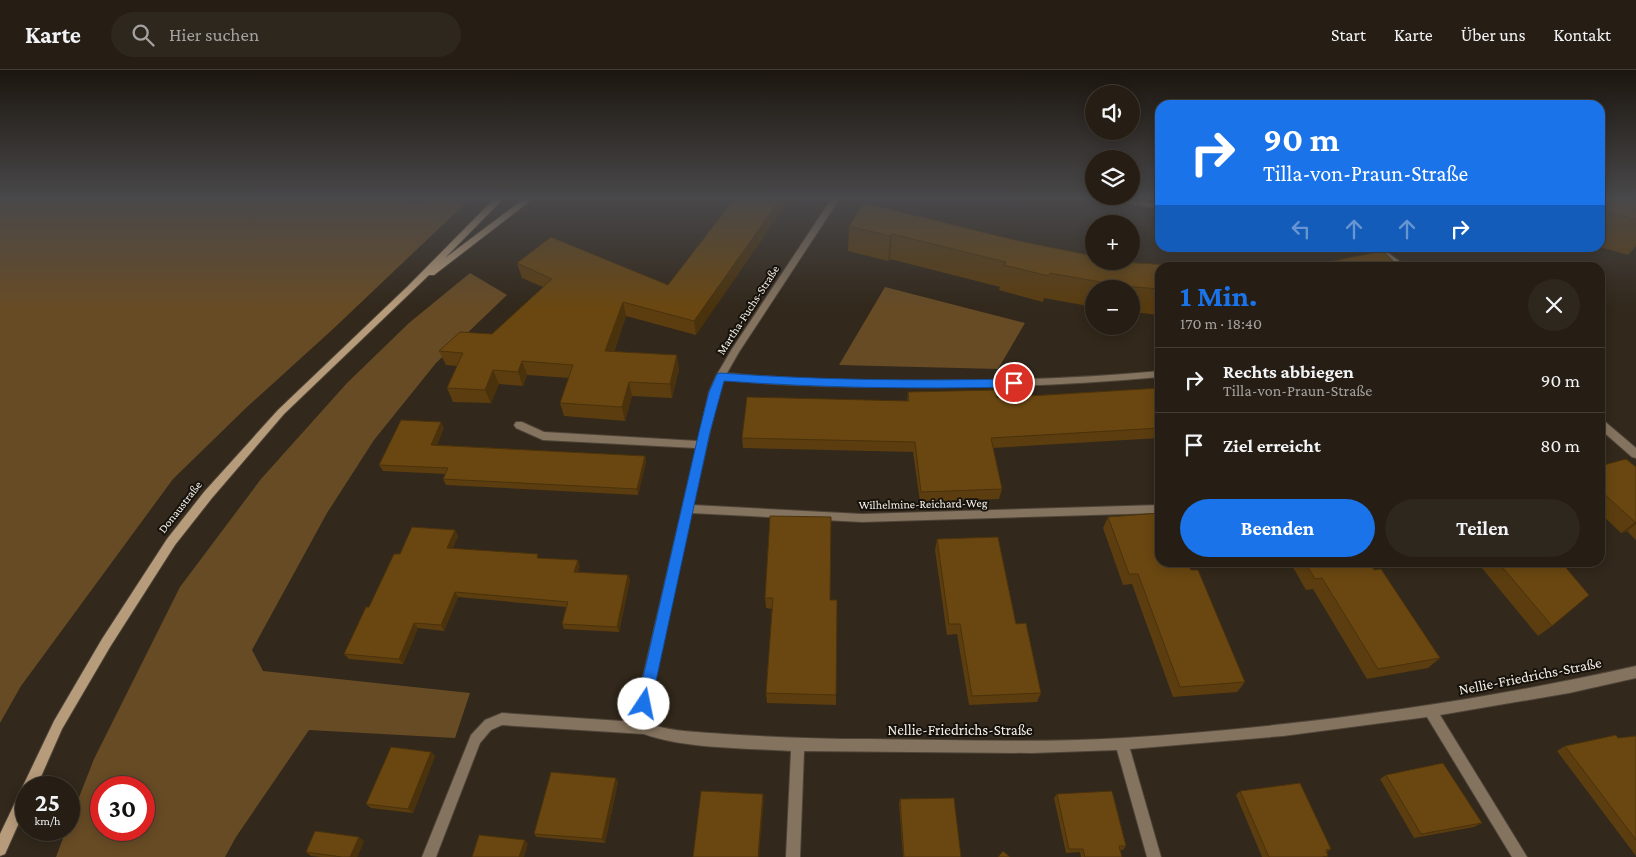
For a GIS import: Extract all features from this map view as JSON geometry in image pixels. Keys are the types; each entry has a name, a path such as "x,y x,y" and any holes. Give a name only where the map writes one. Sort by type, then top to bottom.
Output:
{"main road":[{"name":"Donaustraße","path":"35,776 58,725 96,659 171,542 238,460 281,412 411,288 464,235"},
{"name":"Donaustraße","path":"411,288 481,235"},
{"path":"0,849 15,817"}],"street":[{"name":"Martha-Fuchs-Straße","path":"644,728 645,694 701,446 720,376 812,235"},
{"path":"1382,252 1396,262"},
{"path":"720,376 801,383 940,385 1053,382 1155,374"},
{"path":"519,425 543,436 701,446"},
{"path":"1605,432 1636,454"},
{"name":"Wilhelmine-Reichard-Weg","path":"687,508 862,518 1155,510"},
{"name":"Nellie-Friedrichs-Straße","path":"429,857 475,739 483,728 493,721 502,719 644,728 658,733 696,738 798,745 1032,747 1122,744 1283,730 1430,711 1569,687 1636,672"},
{"path":"1430,711 1520,857"},
{"path":"1122,744 1154,857"},
{"path":"793,857 798,745"}],"shaded area":[{"path":"0,235 432,235 247,407 173,479 21,686 0,723"},
{"path":"470,273 507,295 436,363 374,440 327,513 252,650 263,671 470,693 455,738 309,730 236,837 225,857 56,857 62,841 80,841 80,795 94,759 180,587 261,479 347,383 409,323"},
{"path":"885,287 1025,323 998,369 839,365"}],"building":[{"path":"707,235 755,235 694,321 623,302 605,351 677,355 670,384 629,382 622,407 560,403 573,365 522,361 518,372 493,370 485,390 447,388 463,353 439,351 460,332 492,334 552,279 517,263 551,237 668,285"},
{"path":"895,235 993,235 1085,254 1085,270 1140,270 1140,263 1155,264 1155,289 1140,287 1140,280 1089,280 1050,273 1049,276 1004,265 1006,262"},
{"path":"1384,252 1394,262 1327,262"},
{"path":"1155,388 1155,428 991,438 1002,489 921,492 915,442 742,438 747,397 909,401 908,392 995,390 997,398"},
{"path":"401,420 441,422 431,445 645,456 637,489 443,479 448,468 379,465"},
{"path":"1626,459 1636,467 1636,522 1605,495 1605,465"},
{"path":"1155,513 1155,567 1190,567 1191,570 1198,570 1245,682 1180,687 1138,574 1129,574 1108,517"},
{"path":"770,516 831,517 830,600 837,600 836,695 766,693 773,598 765,598"},
{"path":"412,527 455,530 447,548 538,554 537,558 578,560 574,572 628,575 617,627 562,624 568,602 455,592 441,625 414,623 399,659 344,654 394,554 400,554"},
{"path":"998,537 1016,624 1026,623 1041,693 972,696 960,624 949,624 937,539"},
{"path":"1308,567 1372,567 1374,570 1381,569 1440,658 1378,669 1322,578 1315,579"},
{"path":"1502,567 1565,567 1589,595 1552,626"},
{"path":"1616,735 1618,738 1636,736 1636,840 1565,746"},
{"path":"391,747 431,752 408,809 366,804"},
{"path":"1443,763 1482,823 1421,834 1386,775"},
{"path":"551,772 616,778 602,839 534,834"},
{"path":"1300,783 1331,849 1326,850 1328,856 1322,857 1269,857 1240,791"},
{"path":"701,791 763,794 758,857 693,857"},
{"path":"1112,791 1126,846 1119,846 1122,857 1085,857 1083,849 1069,849 1057,794"},
{"path":"954,798 961,857 904,857 900,799"},
{"path":"315,831 359,837 350,857 306,852"},
{"path":"479,835 525,840 519,857 472,857"},
{"path":"1003,851 1010,857 998,857"}],"route":[{"path":"644,704 704,432 720,376 801,383 940,385 1014,383"}]}
